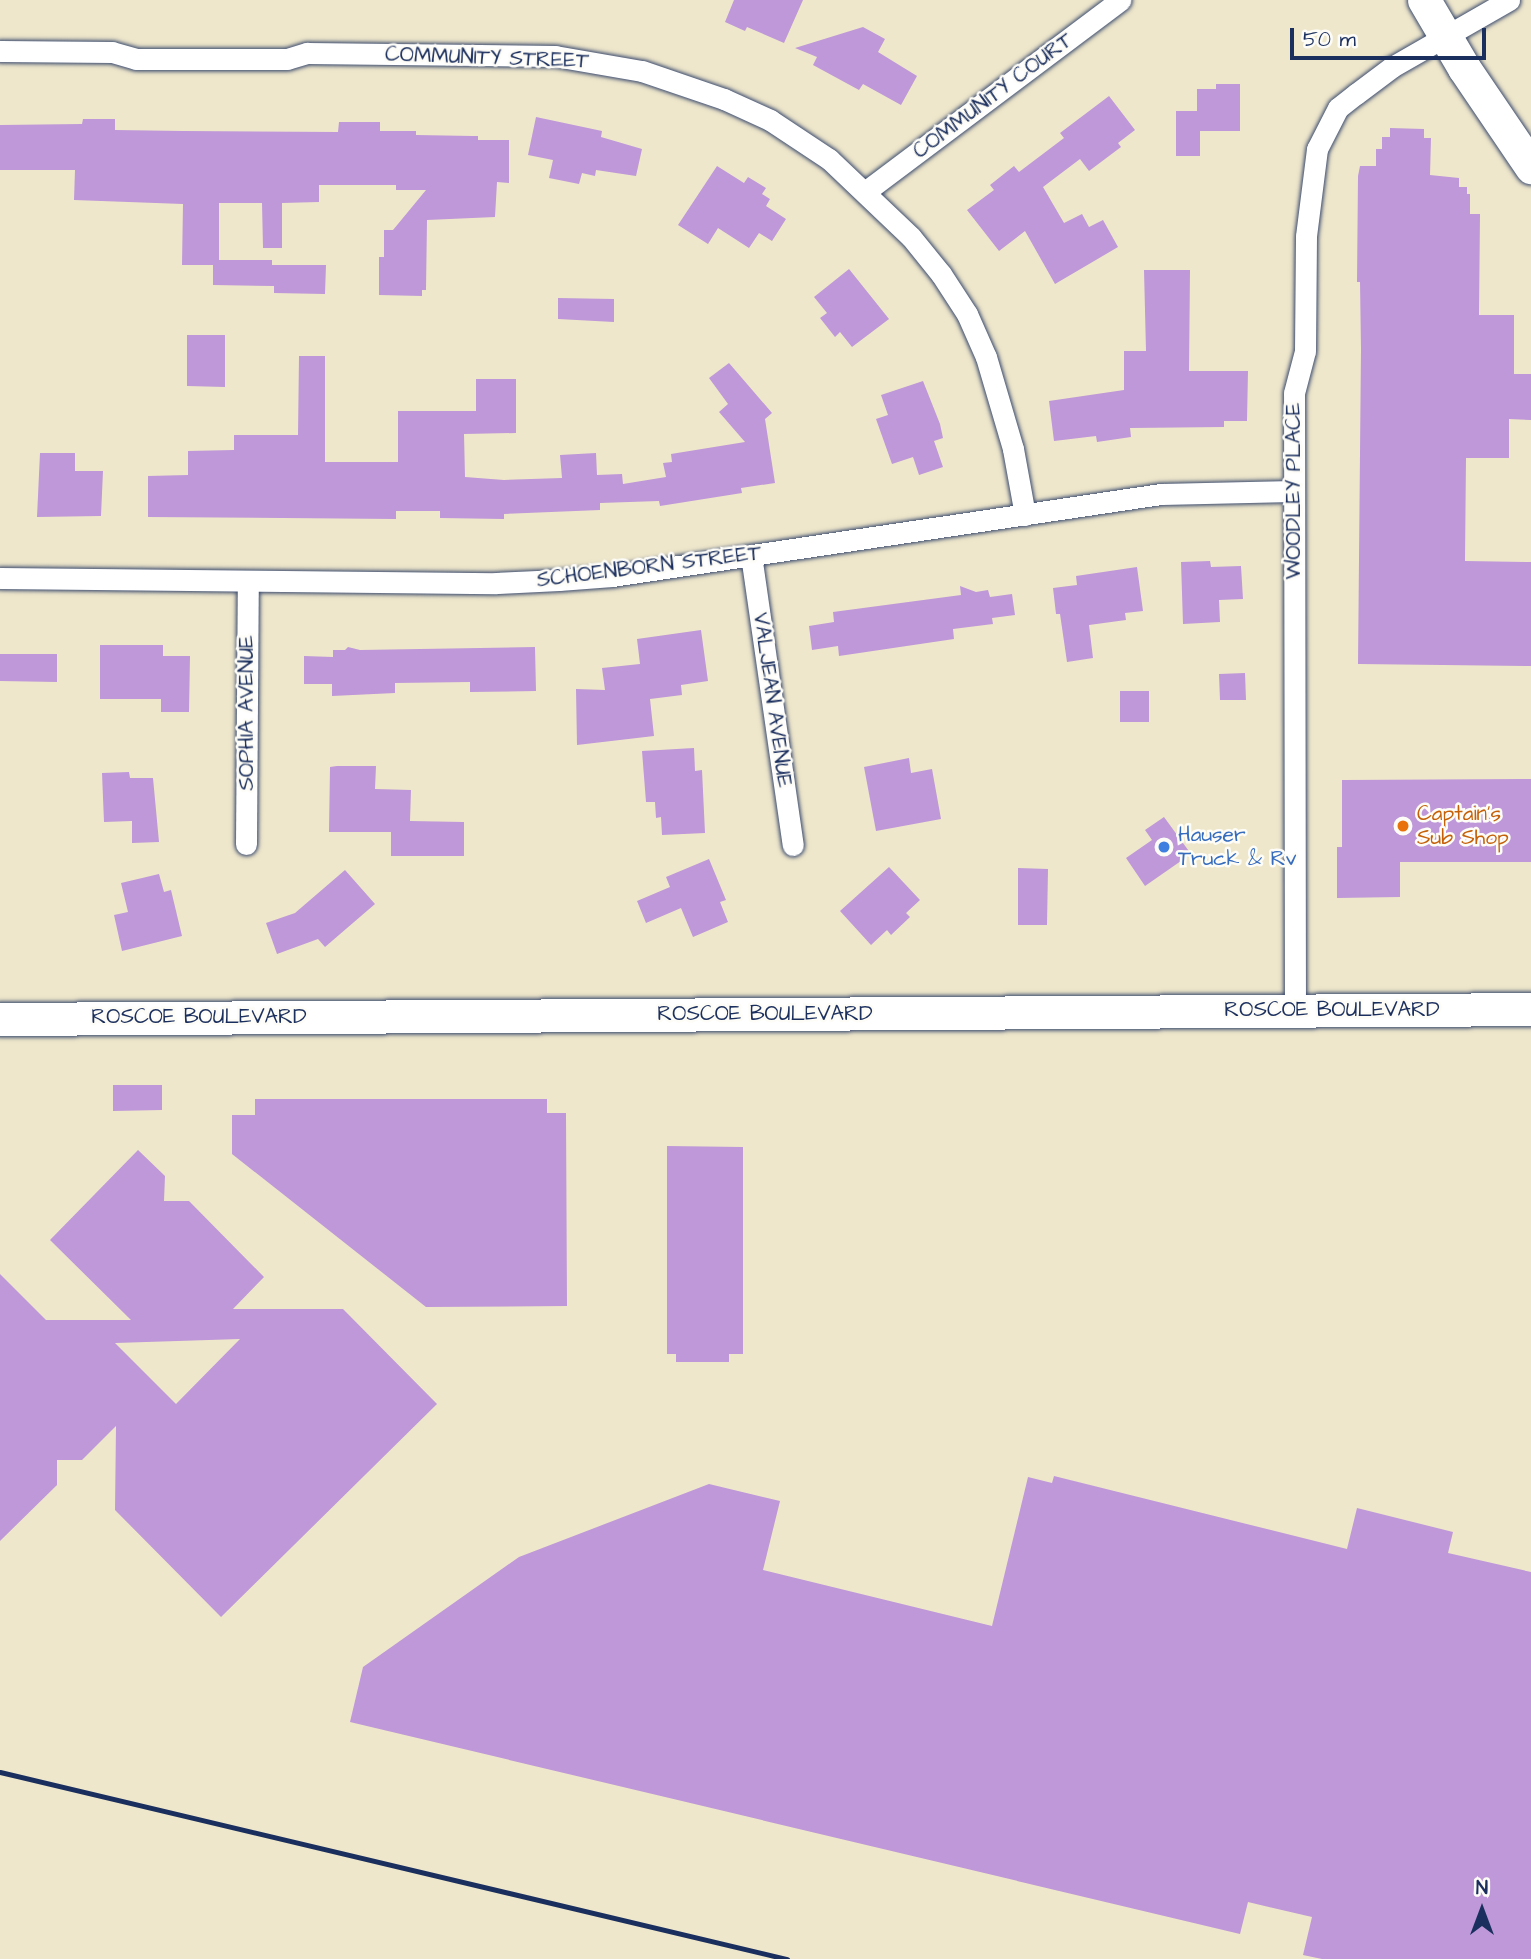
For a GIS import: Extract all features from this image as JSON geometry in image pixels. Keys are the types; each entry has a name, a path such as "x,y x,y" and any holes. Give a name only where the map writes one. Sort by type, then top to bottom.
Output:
{"main road":[{"path":"1424,0 1445,37 1531,167"},
{"name":"ROSCOE BOULEVARD","path":"0,1019 1531,1009"}],"street":[{"name":"COMMUNITY COURT","path":"866,191 1120,0"},
{"name":"WOODLEY PLACE","path":"1295,1011 1294,393 1305,351 1306,236 1317,149 1338,108 1392,67 1509,0"},
{"name":"COMMUNITY STREET","path":"0,51 112,52 136,59 287,59 307,53 584,59 676,80 771,120 829,159 866,191 911,237 941,274 967,314 999,398 1013,449 1025,515"},
{"name":"SCHOENBORN STREET","path":"0,578 496,583 559,580 751,555 1161,494 1293,491"},
{"name":"VALJEAN AVENUE","path":"751,555 793,845"},
{"name":"SOPHIA AVENUE","path":"246,844 248,581"}],"building":[{"path":"734,0 803,0 784,43 747,27 745,31 725,22"},
{"path":"863,27 885,39 878,52 917,76 901,105 863,84 859,90 813,65 817,57 795,48"},
{"path":"1216,84 1240,84 1240,131 1200,131 1200,156 1176,156 1176,111 1197,111 1197,89 1216,89"},
{"path":"1109,96 1135,130 1118,143 1121,147 1089,171 1080,159 1043,187 1064,223 1082,214 1089,227 1103,220 1118,247 1055,284 1025,231 999,251 967,210 994,190 990,185 1014,166 1019,172 1064,138 1060,133"},
{"path":"536,117 602,131 601,137 642,149 636,176 596,170 595,176 582,173 579,184 549,178 553,160 528,155"},
{"path":"83,119 115,119 115,130 183,131 338,132 339,122 380,122 380,131 416,131 416,135 478,136 478,140 509,140 509,183 497,182 495,217 427,220 426,290 422,290 422,296 379,295 379,257 384,257 384,230 393,230 426,190 396,190 396,185 319,185 319,202 282,203 282,248 263,248 262,203 219,203 219,260 272,260 272,265 326,265 325,294 274,293 274,286 213,285 213,265 182,265 183,204 74,200 75,170 0,170 0,125 82,124"},
{"path":"1390,128 1424,129 1424,138 1431,138 1430,175 1459,178 1459,187 1467,187 1467,194 1470,194 1470,214 1480,214 1479,315 1514,315 1514,374 1531,374 1531,420 1509,419 1509,458 1466,458 1465,561 1531,562 1531,666 1358,664 1361,349 1360,282 1357,282 1358,176 1360,166 1376,166 1376,149 1382,149 1382,137 1390,137"},
{"path":"717,166 744,183 748,177 766,188 762,194 770,199 766,206 786,219 772,241 759,233 749,248 718,228 708,244 678,225"},
{"path":"849,269 889,319 852,347 840,332 835,337 820,318 827,313 814,297"},
{"path":"1144,270 1190,270 1189,371 1248,371 1247,421 1224,421 1224,427 1130,428 1131,437 1097,442 1096,436 1054,441 1049,401 1124,390 1124,351 1146,351"},
{"path":"558,298 614,299 614,322 558,319"},
{"path":"187,335 225,335 225,387 187,386"},
{"path":"299,356 325,356 325,462 398,462 398,411 476,411 476,379 516,379 516,433 464,434 465,477 504,480 562,478 560,455 596,453 597,475 622,474 623,484 666,477 663,463 672,462 671,454 745,442 719,412 728,404 709,378 729,363 772,413 765,419 775,483 741,488 742,493 660,506 659,501 600,503 600,510 504,514 504,519 440,518 440,511 396,511 396,519 148,517 148,476 188,475 188,451 234,450 234,435 298,435"},
{"path":"923,381 940,424 943,438 934,441 943,467 919,475 913,457 892,464 876,419 888,415 881,395"},
{"path":"40,453 75,453 75,471 103,471 101,516 37,517"},
{"path":"1210,561 1211,567 1241,566 1243,599 1219,600 1220,622 1183,624 1181,562"},
{"path":"1137,567 1143,611 1125,613 1126,620 1089,625 1093,658 1067,662 1053,588 1077,585 1076,576"},
{"path":"960,586 976,592 988,590 990,597 1012,594 1015,615 992,618 993,624 953,629 954,639 839,656 838,646 812,650 809,626 834,622 833,612 961,595"},
{"path":"701,630 708,681 681,685 682,695 650,699 654,736 577,745 576,689 605,690 602,668 640,664 637,639"},
{"path":"100,645 163,645 163,656 190,656 189,712 161,712 161,699 100,699"},
{"path":"348,647 360,650 535,647 536,691 470,692 470,682 395,683 395,693 332,696 332,684 304,684 304,656 333,657 333,650 345,650"},
{"path":"0,654 57,654 57,682 0,681"},
{"path":"1245,673 1246,700 1220,700 1219,674"},
{"path":"1120,691 1149,691 1149,722 1120,722"},
{"path":"694,748 695,771 702,770 705,833 662,835 661,817 656,818 655,802 646,802 642,751"},
{"path":"909,758 911,773 932,769 941,819 876,831 864,767"},
{"path":"376,766 375,789 411,790 410,821 464,822 464,856 391,856 391,832 329,832 330,767"},
{"path":"129,772 130,778 153,778 159,842 132,843 132,821 104,822 102,773"},
{"path":"1531,779 1531,862 1400,862 1400,897 1337,898 1337,847 1342,847 1342,780"},
{"name":"Hauser Truck & Rv","path":"1164,817 1191,854 1145,886 1126,858 1152,840 1145,830"},
{"path":"709,859 726,900 720,902 728,922 693,937 681,908 646,923 637,901 670,887 666,877"},
{"path":"889,867 920,900 906,913 910,917 891,935 887,930 871,945 840,911"},
{"path":"1018,868 1048,869 1047,925 1018,925"},
{"path":"345,870 375,904 325,947 318,939 277,954 266,923 295,913"},
{"path":"159,874 164,892 171,890 182,936 122,951 114,915 128,912 121,883"},
{"path":"113,1085 162,1085 162,1110 113,1111"},
{"path":"255,1099 547,1099 547,1113 566,1113 567,1306 426,1307 232,1154 232,1115 255,1115"},
{"path":"667,1146 743,1147 743,1354 729,1354 729,1362 676,1362 676,1354 667,1354"},
{"path":"138,1150 165,1176 164,1201 189,1201 264,1277 233,1309 343,1309 437,1404 221,1617 115,1510 116,1426 82,1460 57,1460 57,1485 0,1541 0,1274 46,1320 131,1320 50,1240","holes":["240,1339 176,1404 115,1343"]},
{"path":"1054,1476 1347,1549 1357,1508 1453,1532 1448,1553 1531,1572 1531,1959 1322,1959 1303,1955 1312,1917 1248,1902 1240,1934 350,1722 363,1667 519,1557 709,1484 780,1501 763,1570 992,1626 1028,1477 1052,1483"}],"railway":[{"path":"0,1772 787,1959"}],"place":[{"name":"Captain's Sub Shop","path":"1403,826"},
{"name":"Hauser Truck & Rv","path":"1164,847"}]}
